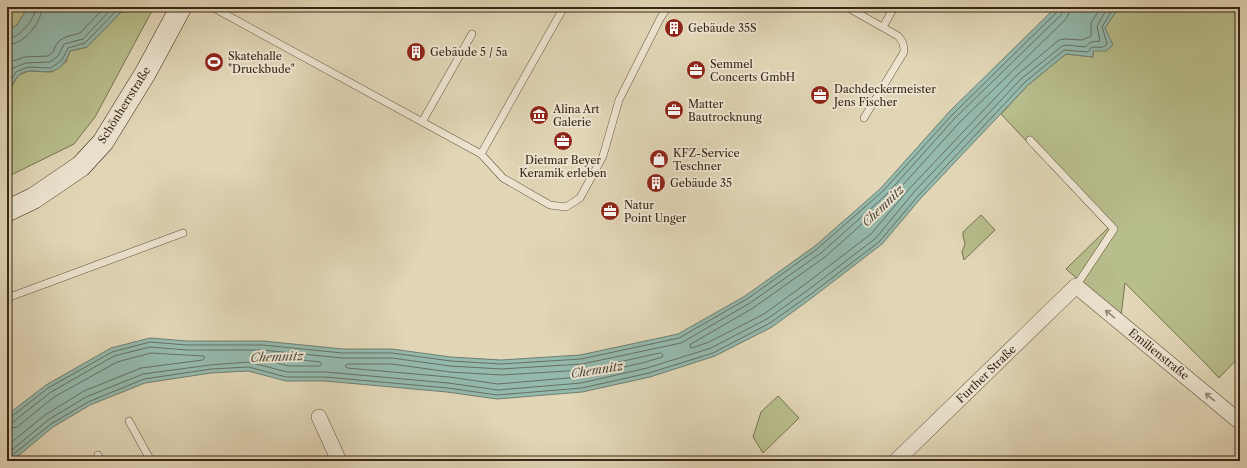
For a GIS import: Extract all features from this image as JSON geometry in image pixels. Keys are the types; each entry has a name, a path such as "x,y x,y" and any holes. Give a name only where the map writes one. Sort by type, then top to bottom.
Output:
{"main road":[{"name":"Schönherrstraße","path":"7,211 34,198 81,166 103,142 146,72 181,7"}],"street":[{"name":"Emilienstraße","path":"1076,286 1240,422"},
{"name":"Further Straße","path":"896,461 1076,286"},
{"path":"319,417 340,461"}],"lane":[{"path":"212,7 481,154 503,178 550,205 566,207 580,198 603,156 619,100 661,17 668,7"},
{"path":"481,154 564,7"},
{"path":"847,7 898,36 903,41 904,52 864,118"},
{"path":"883,27 894,7"},
{"path":"422,122 472,34"},
{"path":"1030,140 1114,229 1076,286"},
{"path":"7,298 184,233"},
{"path":"129,421 151,461"}],"green space":[{"path":"7,7 28,7 17,25 7,31"},
{"path":"126,7 154,7 95,117 74,144 7,177 7,96 18,75 29,71 52,72 66,62 70,51 87,47"},
{"path":"1119,7 1240,7 1240,356 1219,378 1125,283 1121,316 1066,269 1108,228 1001,114 1028,85 1066,54 1093,57 1093,51 1112,45 1105,28"},
{"path":"981,215 995,230 964,260 962,252 965,244 963,232"},
{"path":"778,396 799,418 763,453 753,437 761,412"}],"water":[{"path":"28,7 126,7 87,47 70,51 65,62 58,68 52,71 44,72 24,72 18,76 7,96 7,31 17,25"},
{"name":"Chemnitz","path":"1056,7 1119,7 1105,28 1113,45 1106,51 1093,51 1093,57 1066,54 1028,85 921,198 882,244 772,327 715,356 650,377 582,392 497,399 447,392 325,381 286,381 248,371 211,373 145,383 90,405 53,427 12,461 7,461 7,415 46,385 111,348 150,338 187,341 263,341 343,349 392,349 451,357 501,360 580,355 678,334 745,296 815,246 880,189 949,112"}],"place":[{"name":"Gebäude 35S","path":"674,28"},
{"name":"Gebäude 5 / 5a","path":"416,52"},
{"name":"Skatehalle \"Druckbude\"","path":"214,62"},
{"name":"Semmel Concerts GmbH","path":"696,70"},
{"name":"Dachdeckermeister Jens Fischer","path":"820,95"},
{"name":"Matter Bautrocknung","path":"674,110"},
{"name":"Alina Art Galerie","path":"539,115"},
{"name":"Dietmar Beyer Keramik erleben","path":"563,141"},
{"name":"KFZ-Service Teschner","path":"659,159"},
{"name":"Gebäude 35","path":"656,183"},
{"name":"Natur Point Unger","path":"610,211"}]}
